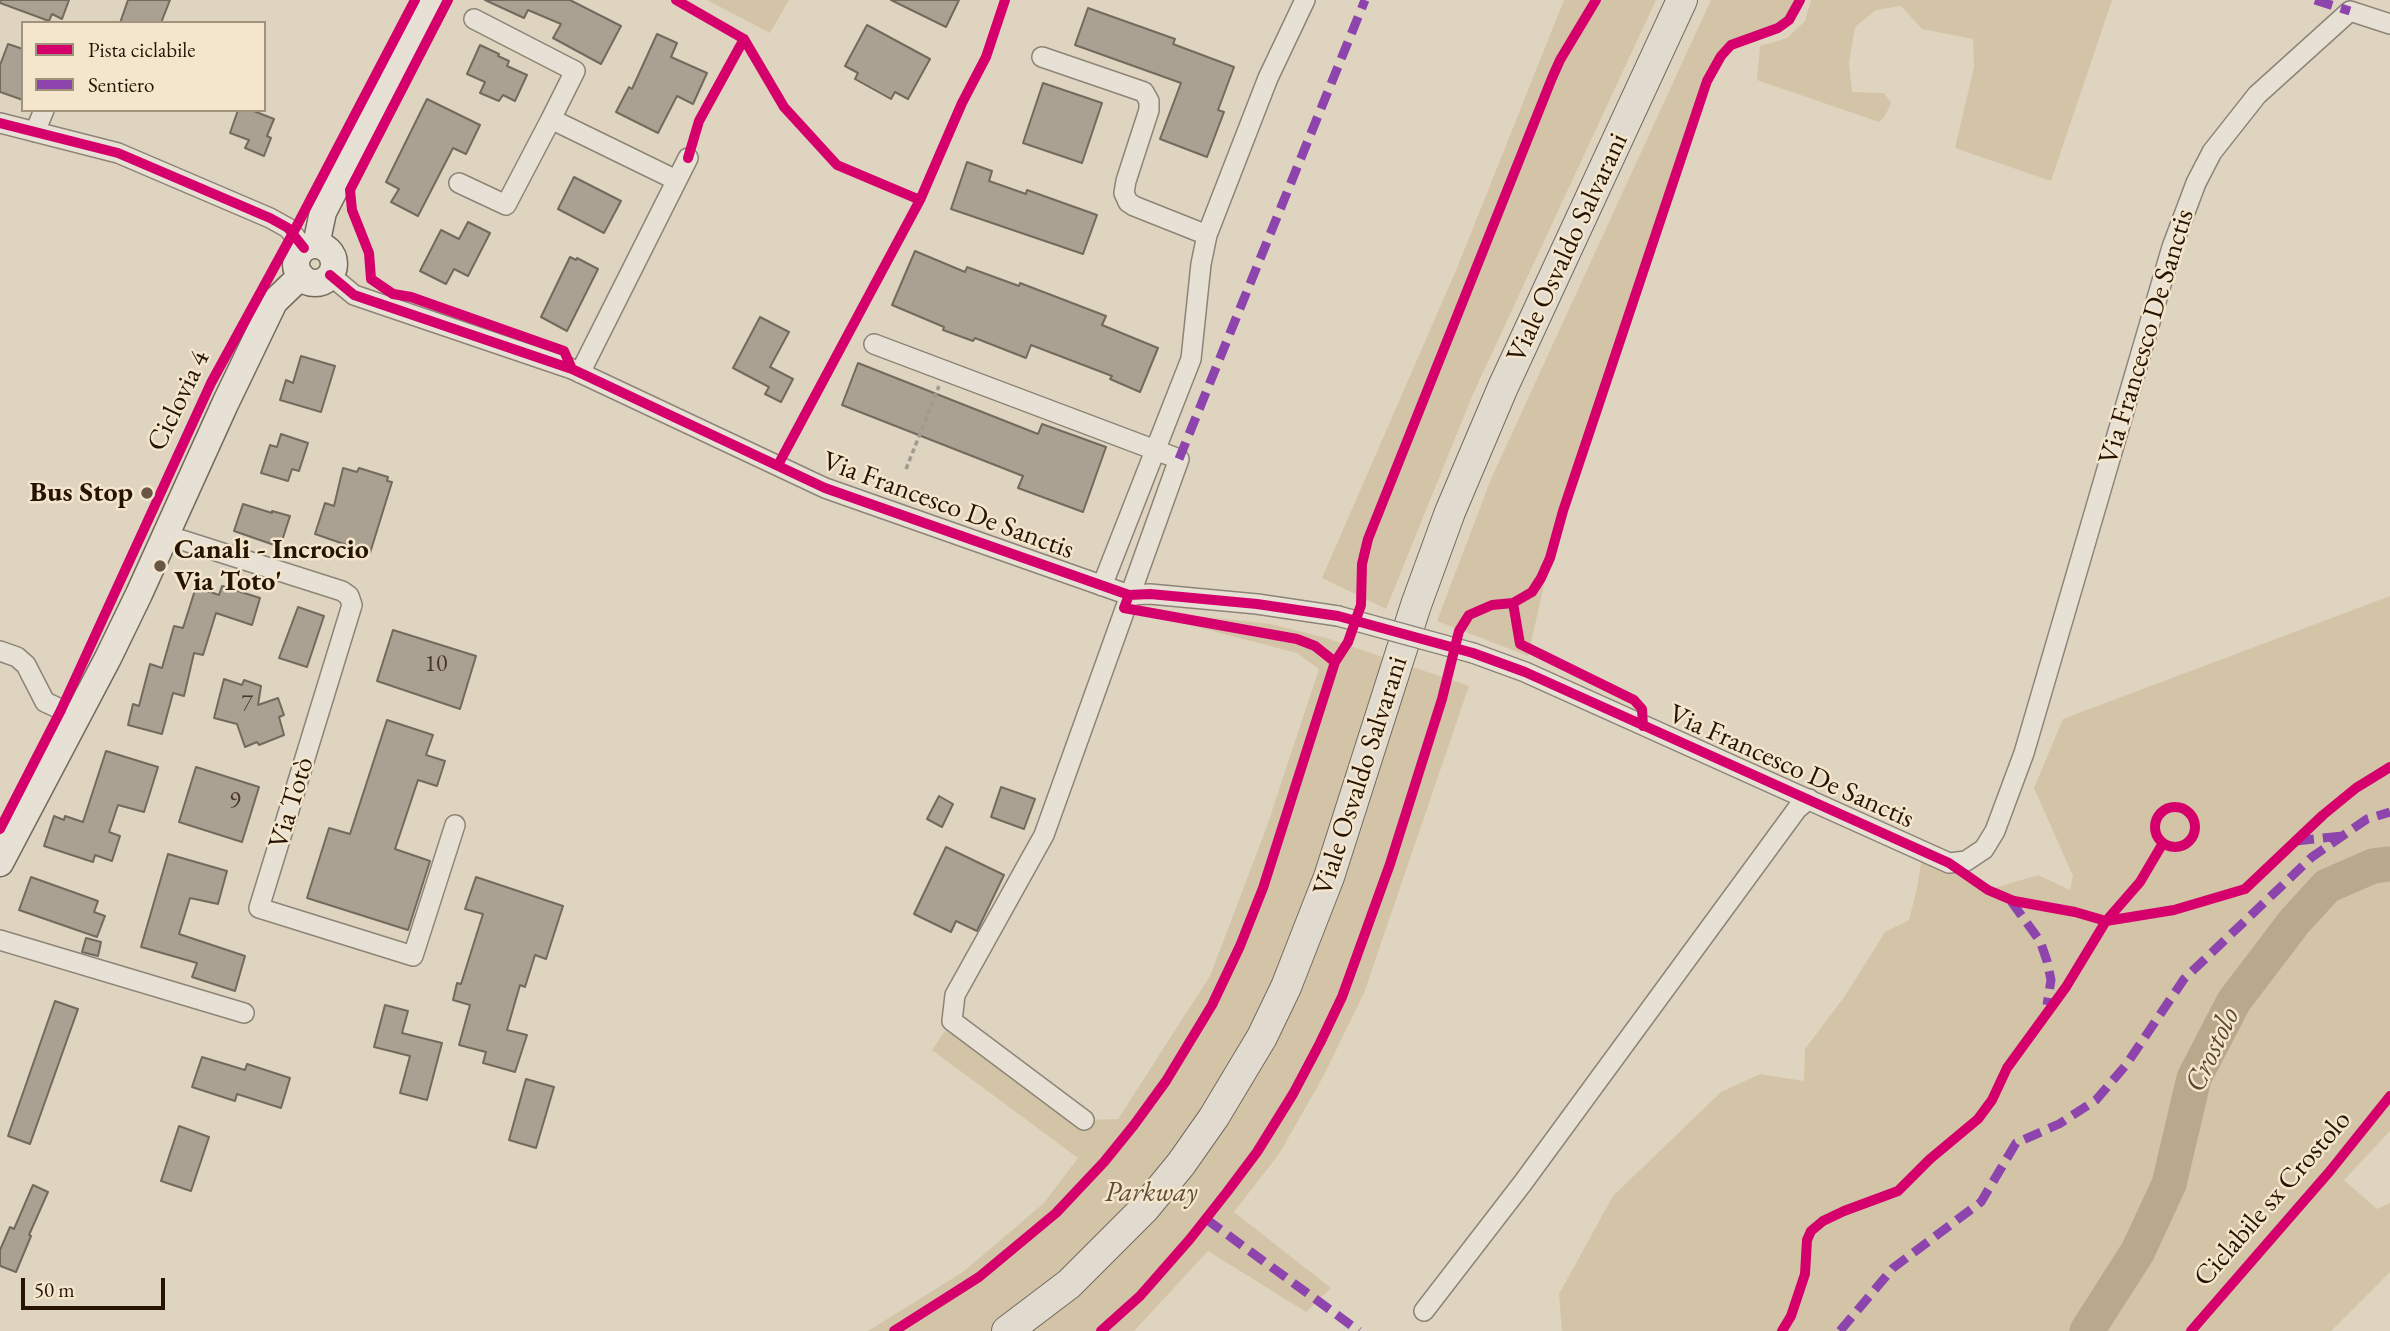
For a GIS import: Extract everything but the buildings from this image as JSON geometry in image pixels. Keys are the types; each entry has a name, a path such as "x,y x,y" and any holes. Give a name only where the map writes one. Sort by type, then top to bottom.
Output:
{"main road":[{"name":"Viale Osvaldo Salvarani","path":"1007,1331 1069,1283 1144,1209 1181,1164 1214,1117 1267,1027 1305,942 1329,877 1416,605 1450,512 1503,387 1682,0"}],"street":[{"path":"310,247 323,212 432,0"},
{"path":"1102,586 1191,359 1201,264 1207,235 1268,78 1305,0"},
{"name":"Via Francesco De Sanctis","path":"330,275 354,295 580,373 825,488 1129,595 1150,594 1257,604 1338,616 1472,653 1525,672 1950,863 1966,861 1984,849 1995,831 2024,753 2172,247 2196,183 2212,152 2257,95 2350,11 2390,24"},
{"path":"459,183 506,205 575,71 474,19"},
{"path":"1042,57 1143,92 1149,101 1149,110 1126,181 1124,193 1128,202 1207,235"},
{"path":"35,132 43,112"},
{"path":"551,119 676,180"},
{"path":"0,123 118,153 270,218 288,228 310,247"},
{"path":"580,373 688,158"},
{"path":"323,246 332,254 334,266 330,275 317,282 305,280 296,264 300,253 310,247 323,246"},
{"path":"0,863 139,594 274,302 301,276"},
{"path":"874,344 1178,459 1044,835 955,995 952,1021 1084,1120"},
{"name":"Via Totò","path":"166,535 342,591 349,596 352,605 259,908 413,956 455,825"},
{"path":"0,651 17,657 26,665 45,702 78,716"},
{"name":"Via Francesco De Sanctis","path":"1424,1311 1522,1184 1797,809 1808,799"},
{"path":"0,940 244,1013"}],"path":[{"path":"906,469 945,371"}],"green space":[{"path":"707,0 789,0 770,33"},
{"path":"1564,0 1656,0 1473,394 1386,609 1322,578 1457,268"},
{"path":"1711,0 1800,0 1789,20 1778,28 1731,45 1721,56 1707,81 1563,511 1528,656 1437,621 1491,479"},
{"path":"1811,0 2112,0 2051,181 1955,148 1974,67 1973,39 1922,29 1901,6 1876,10 1855,27 1849,63 1852,92 1884,93 1891,103 1879,122 1757,80 1760,46 1787,38 1805,21"},
{"path":"2390,596 2390,1131 2344,1180 2377,1209 2390,1203 2390,1272 2331,1331 1562,1331 1559,1294 1613,1196 1721,1092 1760,1074 1804,1081 1805,1049 1845,996 1885,932 1909,920 1923,851 1949,863 1988,890 2038,875 2070,890 2073,876 2034,788 2063,719"},
{"name":"Parkway","path":"1124,608 1270,624 1326,638 1469,686 1364,993 1323,1077 1279,1154 1234,1212 1331,1288 1306,1312 1208,1251 1134,1331 868,1331 963,1272 1044,1203 1078,1158 932,1050 952,1021 1084,1120 1118,1119 1210,976 1266,829 1319,669 1297,653"}],"waterway":[{"name":"Crostolo","path":"2087,1331 2138,1251 2169,1184 2194,1078 2234,1001 2295,921 2327,886 2373,866 2390,864"}],"marked path":[{"path":"1179,459 1365,0"},
{"path":"2315,0 2350,11"},
{"path":"1840,1331 1893,1268 1981,1202 2016,1143 2059,1124 2096,1100 2126,1065 2184,979 2312,857 2367,819 2390,812"},
{"path":"2296,841 2342,836"},
{"path":"2011,901 2040,941 2047,961 2051,980 2047,1005"},
{"path":"1206,1219 1359,1331"}],"cycle path":[{"name":"Ciclovia 4","path":"0,829 61,710 211,383 415,0"},
{"path":"448,0 350,190 352,210 369,253 371,279 393,294 411,297 564,351 572,369"},
{"path":"676,0 744,39 784,107 837,165 920,200"},
{"path":"778,465 920,200 962,103 986,57 1005,0"},
{"path":"894,1331 979,1277 1056,1213 1134,1125 1166,1081 1212,1005 1263,888 1335,662 1348,642 1361,605 1362,564 1368,539 1552,78 1596,0"},
{"path":"1101,1331 1140,1296 1227,1192 1257,1152 1293,1094 1320,1043 1342,997 1390,864 1442,699 1459,631 1469,615 1492,605 1513,603 1532,592 1550,558 1563,511 1707,81 1721,56 1731,45 1778,28 1789,20 1800,0"},
{"path":"688,158 699,121 744,39"},
{"path":"0,123 118,153 270,218 288,228 304,248"},
{"path":"330,275 354,295 572,369 825,488 1129,595 1150,594 1257,604 1338,616 1473,653 1525,672 1949,863 1988,890 2014,901 2075,912 2106,921 2174,910 2245,889 2323,815 2356,788 2390,767"},
{"path":"1129,595 1124,608 1297,639 1315,646 1335,662"},
{"path":"1513,603 1520,644 1634,700 1642,709 1643,726"},
{"path":"2175,807 2183,808 2189,813 2194,819 2195,827 2194,835 2189,841 2183,846 2175,847 2167,846 2161,841 2156,835 2155,827 2156,819 2161,813 2167,808 2175,807"},
{"path":"1782,1331 1791,1316 1805,1274 1807,1240 1811,1231 1823,1221 1844,1211 1898,1191 1930,1159 1978,1119 1992,1100 2007,1068 2066,987 2106,921 2140,882 2163,843"},
{"name":"Ciclabile sx Crostolo","path":"2191,1331 2330,1171 2390,1096"}],"place":[{"name":"Bus Stop","path":"147,493"},
{"name":"Canali - Incrocio Via Toto'","path":"160,566"}]}
